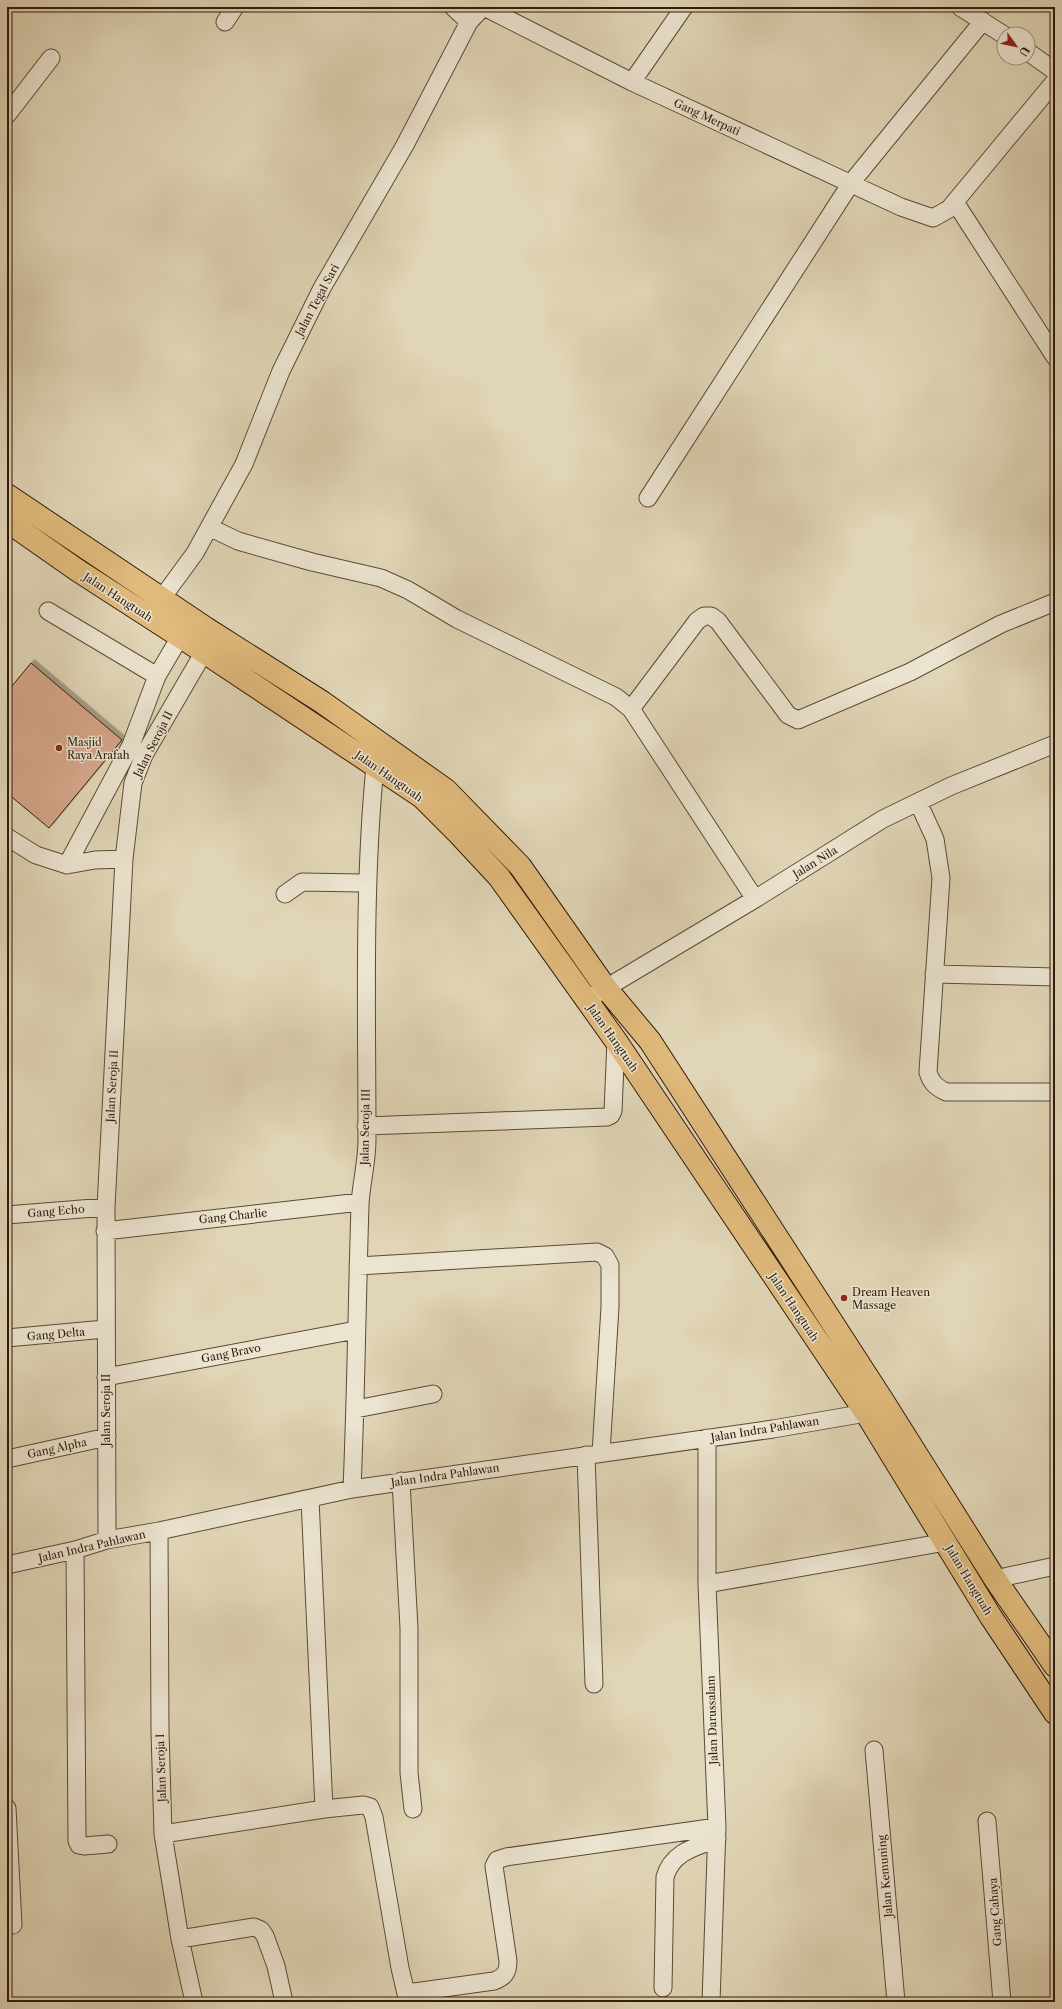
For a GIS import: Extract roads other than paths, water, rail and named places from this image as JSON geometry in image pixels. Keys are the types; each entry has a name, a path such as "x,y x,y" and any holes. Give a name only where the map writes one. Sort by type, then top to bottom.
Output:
{"highway":[{"name":"Jalan Hangtuah","path":"7,495 322,702 446,790 520,866 605,987 650,1041 883,1401 995,1579 1055,1666"},
{"name":"Jalan Hangtuah","path":"7,521 77,570 204,652 422,797 499,877 616,1041 866,1413 992,1618 1055,1713"},
{"path":"307,721 322,702"}],"street":[{"path":"225,22 235,7"},
{"path":"452,7 469,22"},
{"name":"Jalan Tegal Sari","path":"162,598 195,553 211,528 244,464 281,370 322,288 406,145 469,22 484,7"},
{"name":"Gang Merpati","path":"484,7 632,82 901,207 933,218 949,209 955,202"},
{"path":"632,82 684,7"},
{"path":"960,7 996,30"},
{"path":"648,498 851,183 983,21"},
{"path":"7,115 51,58"},
{"path":"1036,58 1055,71"},
{"path":"1055,82 955,202 1055,357"},
{"path":"211,528 238,541 312,562 381,578 408,590 457,619 616,697 631,709 755,899"},
{"path":"631,709 697,621 704,616 711,616 718,621 788,715 798,720 910,672 1001,624 1055,602"},
{"path":"48,611 157,676"},
{"path":"66,865 131,745 157,676 180,637"},
{"name":"Jalan Seroja II","path":"107,1540 106,1207 124,859 133,783 144,755 204,652"},
{"name":"Jalan Nila","path":"586,1000 605,987 755,899 883,819 951,786 1055,744"},
{"name":"Jalan Seroja III","path":"352,1489 356,1409 356,1330 360,1202 366,1152 367,880 375,766"},
{"path":"918,802 935,839 941,878 928,1072 933,1084 946,1092 1055,1092"},
{"path":"7,837 36,855 66,865 95,860 124,859"},
{"path":"286,894 302,882 361,883 367,880"},
{"path":"934,974 1055,978"},
{"path":"366,1126 607,1117 611,1115 613,1110 616,1041"},
{"name":"Gang Charlie","path":"106,1231 360,1202"},
{"name":"Gang Echo","path":"7,1215 106,1207"},
{"path":"358,1266 597,1252 605,1256 610,1264 610,1307 593,1454 594,1684"},
{"name":"Gang Delta","path":"7,1338 106,1329"},
{"name":"Gang Bravo","path":"106,1377 356,1330"},
{"path":"356,1409 433,1394"},
{"name":"Jalan Indra Pahlawan","path":"7,1565 75,1550 107,1540 159,1531 352,1489 707,1438 866,1413 883,1401"},
{"name":"Gang Alpha","path":"7,1459 107,1437"},
{"name":"Jalan Darussalam","path":"707,1438 707,1584 717,1833 711,2002"},
{"path":"401,1482 408,1628 409,1773 413,1809"},
{"path":"310,1498 324,1809"},
{"name":"Jalan Seroja I","path":"159,1531 160,1731 163,1834 180,1940 194,2002"},
{"path":"707,1584 946,1542"},
{"path":"75,1550 77,1841 79,1844 84,1846 108,1844"},
{"path":"995,1579 1055,1566"},
{"name":"Jalan Kemuning","path":"874,1750 896,2002"},
{"path":"163,1834 324,1809 363,1805 370,1807 374,1817 400,1968 407,1998 494,1981 506,1974 508,1961 494,1866 497,1860 506,1857 717,1833"},
{"path":"7,1808 7,1835 13,1925"},
{"name":"Gang Cahaya","path":"987,1821 1002,2002"},
{"path":"663,1988 666,1876 668,1868 679,1855 717,1833"},
{"path":"180,1940 254,1927 261,1930 265,1936 276,1966 284,2002"}],"place":[{"name":"Masjid Raya Arafah","path":"59,748"},
{"name":"Dream Heaven Massage","path":"844,1298"}]}
